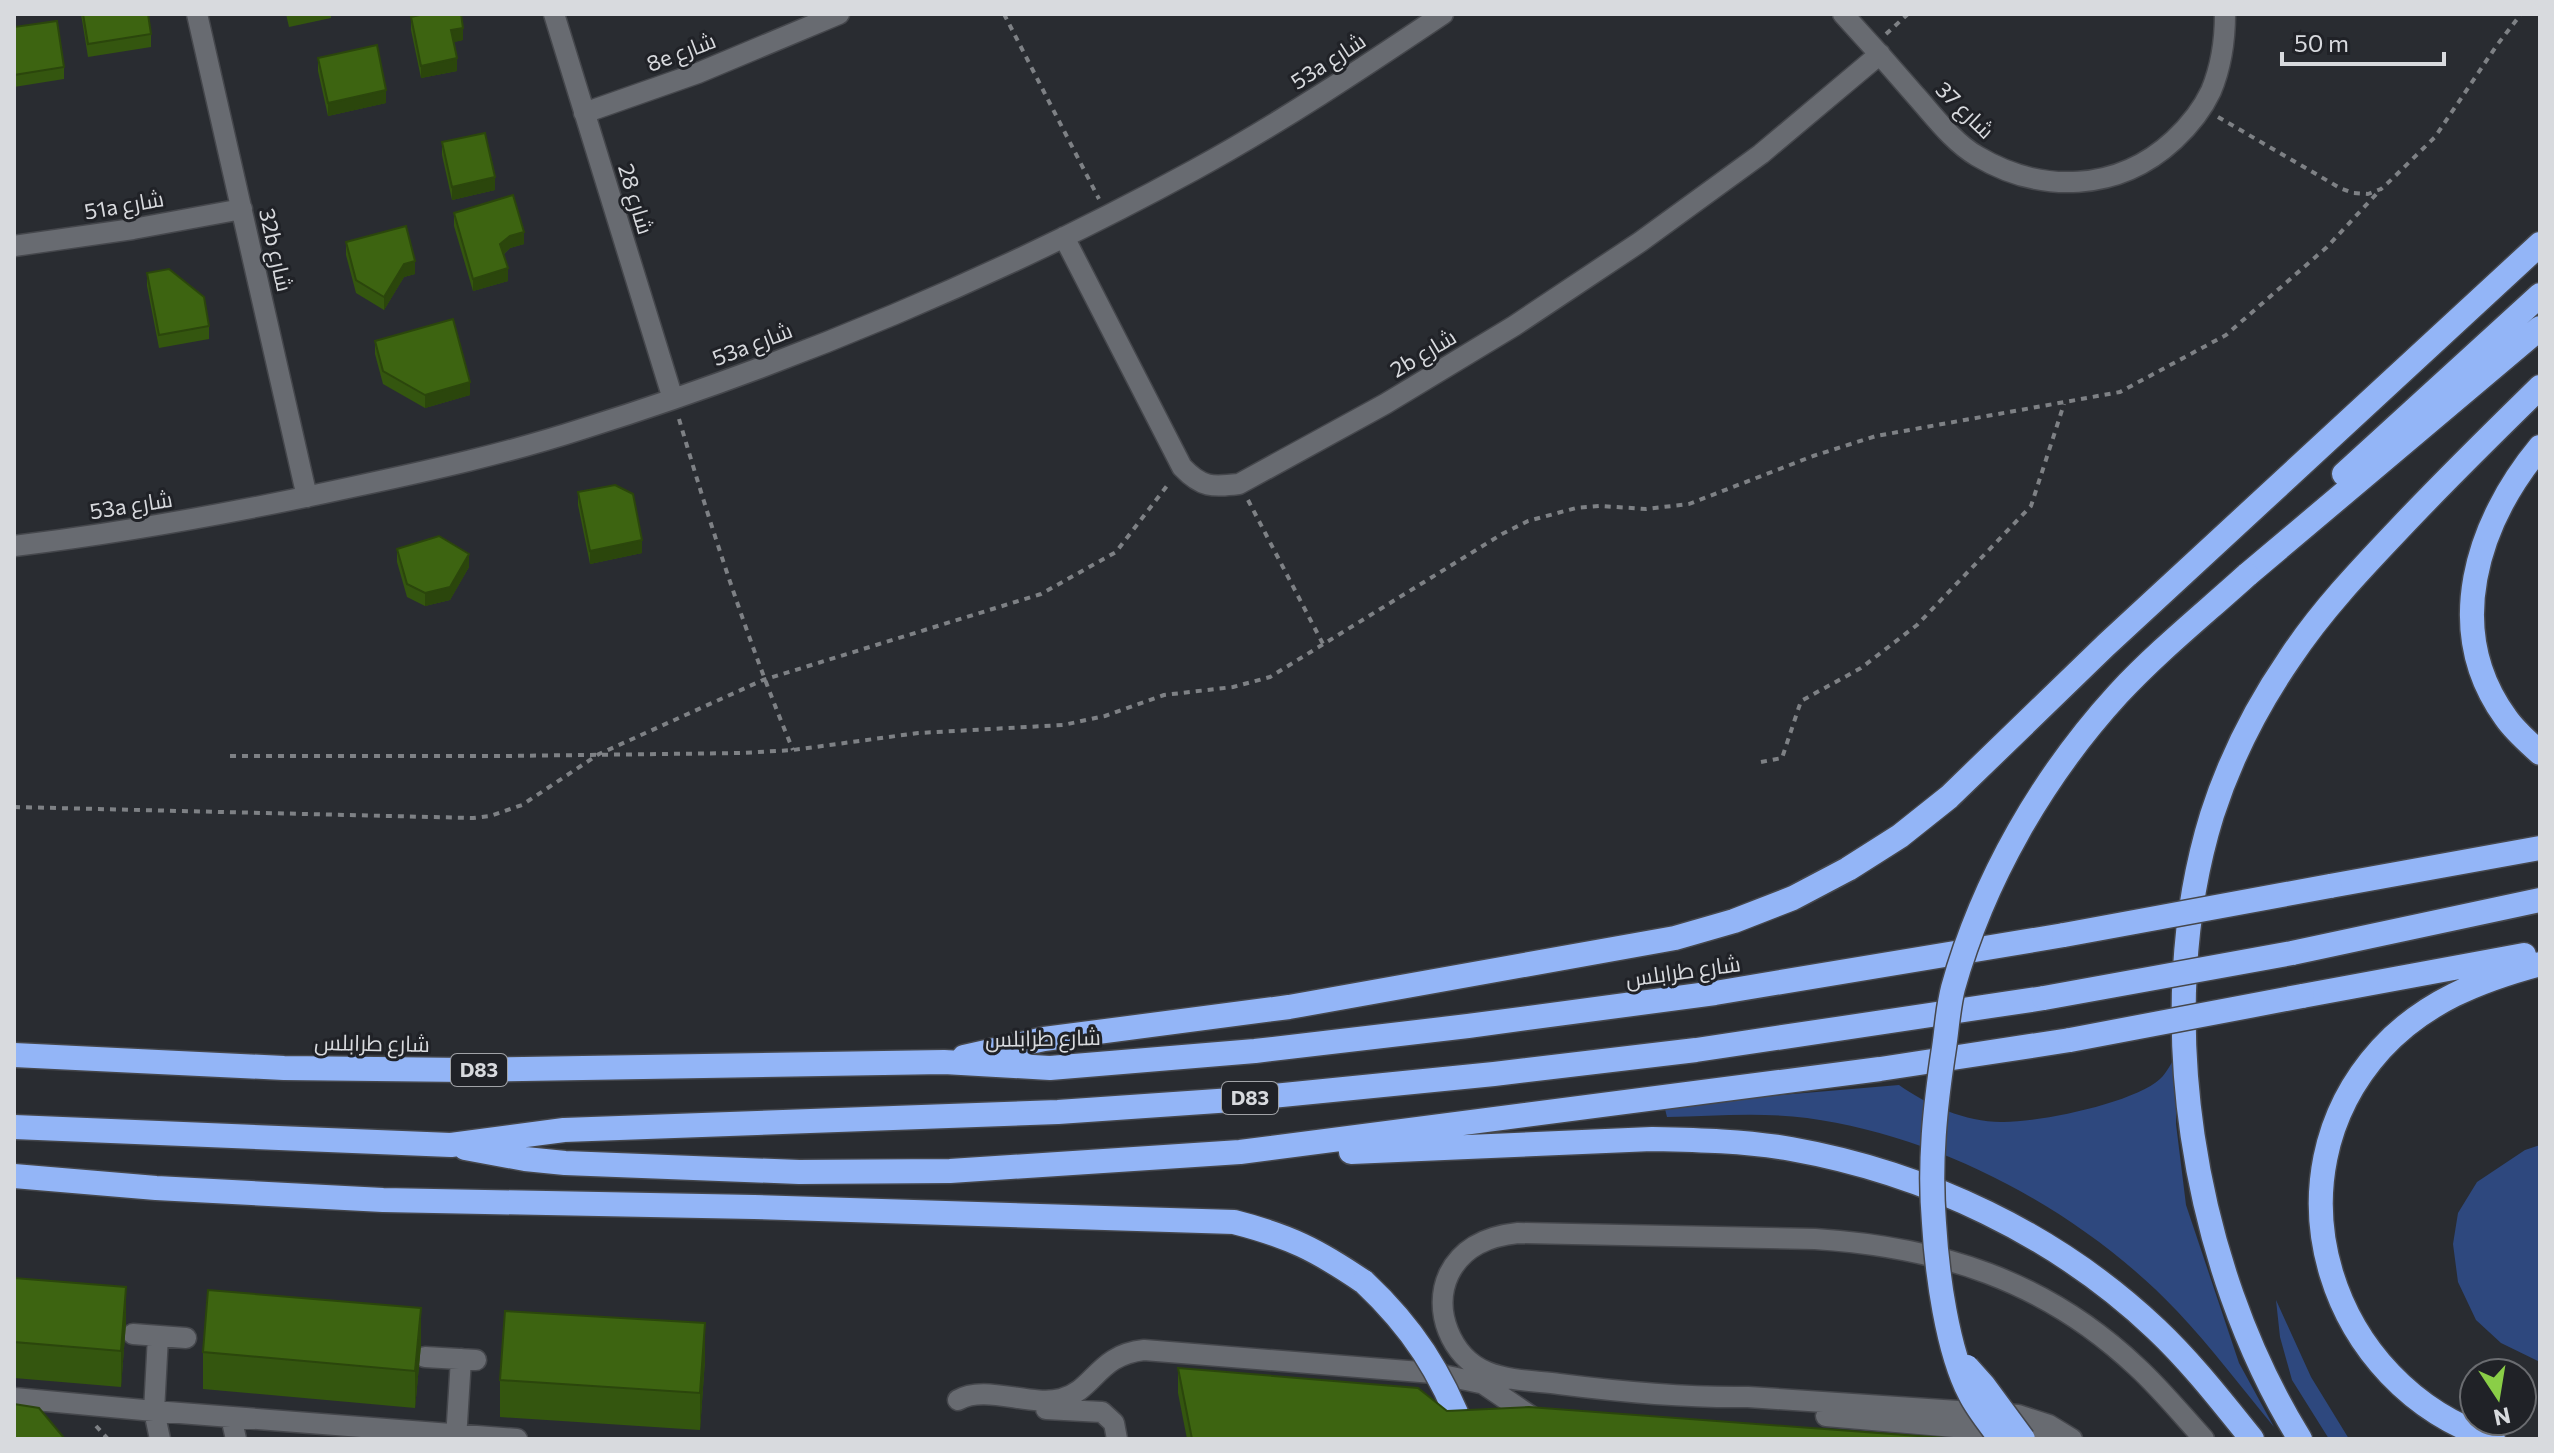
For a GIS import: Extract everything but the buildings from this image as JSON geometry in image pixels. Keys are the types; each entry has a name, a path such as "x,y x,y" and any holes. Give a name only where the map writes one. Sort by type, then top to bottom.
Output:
{"highway":[{"path":"944,1062 1044,1039 1289,1007 1675,938 1734,921 1793,898 1900,836 1949,797 2106,645 2540,244"},
{"path":"2267,559 2361,458 2540,295"},
{"path":"2001,1439 1969,1393 1956,1358 1935,1244 1931,1187 1933,1130 1953,990 1978,915 2017,836 2063,762 2118,694 2247,575 2540,328"},
{"path":"2300,1439 2263,1371 2239,1312 2218,1252 2195,1151 2183,1055 2184,1012 2190,925 2203,849 2223,784 2241,742 2275,681 2313,625 2356,574 2540,387"},
{"path":"2540,447 2510,487 2488,530 2475,575 2472,610 2476,645 2487,684 2507,720 2540,753"},
{"name":"شارع طرابلس","path":"14,1055 284,1068 467,1070 944,1062 1050,1068 1255,1051 1715,993 2064,935 2540,848"},
{"name":"D83","path":"14,1127 451,1145 564,1130 1058,1112 1247,1099 1696,1050 2044,998 2292,953 2540,900"},
{"path":"451,1145 565,1163 799,1172 950,1171 1240,1152 1864,1071 2070,1040 2540,952"},
{"path":"2493,1439 2444,1418 2418,1401 2372,1356 2355,1330 2340,1301 2330,1271 2324,1240 2323,1177 2330,1142 2342,1109 2359,1078 2397,1033 2434,1004 2465,988 2540,964"},
{"path":"1240,1152 1352,1152 1652,1139 1698,1140 1790,1149 1874,1170 1933,1189 1978,1208 2042,1242 2102,1283 2157,1329 2206,1382 2252,1439"},
{"path":"14,1176 156,1188 383,1200 802,1208 1234,1222 1302,1243 1364,1282 1407,1326 1426,1352 1465,1435"},
{"path":"1956,1358 1958,1397 1968,1422 1980,1439"},
{"path":"1956,1358 1984,1386 2023,1439"}],"street":[{"name":"32b شارع","path":"197,14 307,497"},
{"name":"شارع 28","path":"554,14 673,399"},
{"name":"8e شارع","path":"584,113 698,73 839,14"},
{"name":"53a شارع","path":"14,546 155,526 307,497 490,455 581,430 673,399 871,323 1064,237 1196,169 1321,95 1443,14"},
{"name":"شارع 37","path":"1843,14 1944,128 1973,154 2009,173 2047,182 2087,182 2125,172 2160,153 2189,126 2210,92 2223,55 2225,14"},
{"name":"2b شارع","path":"1239,484 1411,388 1514,326 1640,242 1761,154 1876,50"},
{"name":"51a شارع","path":"14,246 242,209"},
{"path":"1064,237 1182,467 1195,481 1214,487 1239,484"},
{"path":"2072,1439 2049,1425 2018,1415 1614,1391 1501,1377 1476,1366 1453,1342 1443,1316 1444,1288 1456,1262 1477,1243 1490,1237 1518,1233 1815,1239 1906,1249 1994,1275 2076,1318 2137,1367 2204,1439"},
{"path":"133,1334 172,1337 160,1412 160,1439"},
{"path":"958,1400 975,1394 1059,1400 1079,1390 1112,1359 1144,1350 1433,1373 1485,1385 1549,1394 1614,1391"},
{"path":"425,1357 462,1359 451,1435"},
{"path":"1485,1385 1558,1435"},
{"path":"14,1398 231,1417 262,1429 517,1439"},
{"path":"1712,1398 1761,1410 2024,1433 2040,1439"},
{"path":"1006,1408 1102,1412 1114,1423 1117,1439"},
{"path":"231,1417 236,1439"}],"path":[{"path":"1004,14 1107,215"},
{"path":"1876,50 1908,14"},
{"path":"230,756 318,758 793,750 918,733 1084,722 1164,695 1252,683 1270,677 1502,534 1551,513 1600,506 1646,509 1689,504 1813,456 1876,436 2120,392 2226,335 2327,247 2435,137 2521,14"},
{"path":"2201,107 2340,188 2368,194 2381,189"},
{"path":"673,399 720,555 763,680 793,750"},
{"path":"1761,762 1782,758 1801,701 1861,668 1917,625 2031,506 2064,404"},
{"path":"14,807 490,816 522,805 599,754 763,680 1041,594 1116,552 1182,467"},
{"path":"1239,484 1323,644"}],"shaded area":[{"path":"2177,1054 2176,1124 2186,1205 2239,1363 2274,1427 2190,1325 2140,1275 2054,1211 2007,1184 1959,1161 1858,1127 1772,1115 1667,1117 1664,1105 1899,1085 1961,1116 1988,1121 2017,1121 2084,1110 2129,1096 2160,1079"},
{"path":"2540,1145 2540,1362 2538,1357 2530,1357 2501,1343 2476,1320 2458,1282 2453,1244 2458,1213 2477,1182 2525,1150"},
{"path":"2276,1300 2311,1377 2349,1439 2329,1439 2292,1380 2280,1337"}]}
